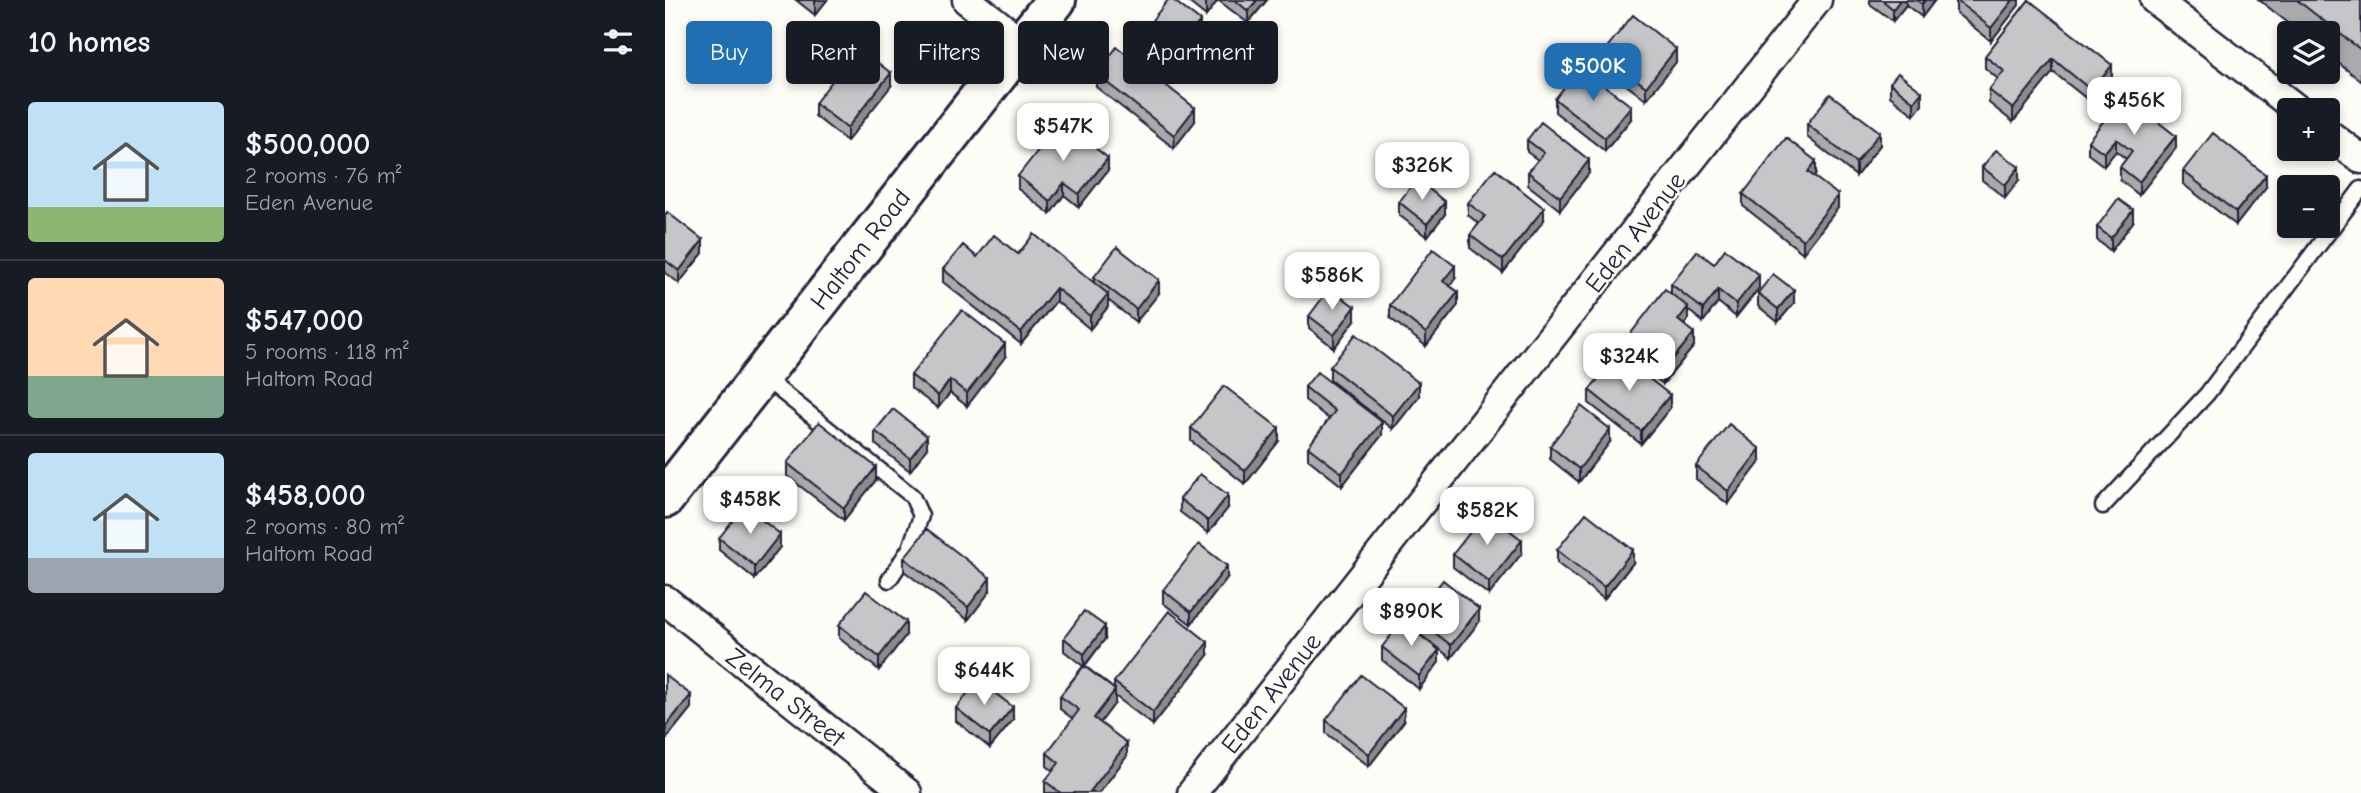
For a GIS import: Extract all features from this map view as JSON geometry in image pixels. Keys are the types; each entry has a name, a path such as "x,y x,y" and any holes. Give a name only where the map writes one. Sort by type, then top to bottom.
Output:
{"main road":[{"name":"Haltom Road","path":"1039,21 1056,0"},
{"name":"Haltom Road","path":"665,498 1018,48"}],"street":[{"path":"967,0 1018,40"},
{"name":"Eden Avenue","path":"1192,793 1817,0"},
{"path":"2155,0 2282,98"},
{"path":"2340,143 2361,159"},
{"name":"Zelma Street","path":"665,600 907,793"}],"lane":[{"path":"2103,506 2207,394 2361,189"},
{"path":"761,376 912,496 921,516 910,548 889,580"}],"building":[{"path":"1168,0 1173,0 1200,21 1152,21"},
{"path":"1235,0 1257,0 1248,11"},
{"path":"1882,0 1900,0 1893,9"},
{"path":"1956,0 2013,0 1991,28"},
{"path":"2029,0 2112,65 2092,91 2053,59 2013,109 1989,90 2004,71 1985,56"},
{"path":"2297,0 2361,0 2361,50 2340,34 2340,21 2324,21"},
{"path":"1633,15 1676,49 1646,87 1616,64 1619,60 1605,50"},
{"path":"1117,47 1123,52 1123,84 1164,84 1195,108 1174,135 1109,84 1109,57"},
{"path":"880,65 891,73 847,128 815,103 830,84 880,84"},
{"path":"1580,67 1631,106 1605,138 1555,99"},
{"path":"1898,73 1922,92 1914,102 1890,83"},
{"path":"1830,94 1880,132 1856,163 1807,124"},
{"path":"2124,95 2176,136 2139,182 2120,167 2132,151 2116,139 2104,153 2088,141"},
{"path":"1061,121 1108,158 1079,194 1064,183 1050,201 1018,176"},
{"path":"1541,122 1589,160 1560,197 1528,172 1544,153 1527,140"},
{"path":"2213,133 2266,175 2236,212 2183,171"},
{"path":"1786,138 1816,161 1808,172 1838,195 1803,240 1743,194"},
{"path":"1996,150 2019,167 2005,185 1982,167"},
{"path":"1495,169 1544,208 1503,260 1470,235 1485,216 1468,203"},
{"path":"1417,179 1445,202 1427,224 1399,202"},
{"path":"2118,199 2133,210 2111,238 2097,227"},
{"path":"667,212 703,240 679,271 665,260"},
{"path":"1034,234 1108,294 1090,316 1056,288 1021,332 943,269 963,245 977,257 994,235 1018,254"},
{"path":"1117,247 1159,280 1136,309 1094,277"},
{"path":"1433,249 1455,266 1443,281 1458,292 1426,333 1390,305"},
{"path":"1725,249 1759,275 1736,304 1718,290 1703,309 1671,284 1697,251 1714,264"},
{"path":"1773,274 1794,290 1778,309 1758,293"},
{"path":"1330,288 1355,307 1334,335 1309,316"},
{"path":"1665,289 1688,307 1678,320 1694,333 1663,371 1625,341"},
{"path":"962,310 1005,344 967,393 950,380 938,396 911,375"},
{"path":"1356,334 1419,383 1393,416 1330,367"},
{"path":"1618,354 1670,395 1641,431 1589,390"},
{"path":"1317,372 1382,422 1342,473 1308,447 1335,411 1305,387"},
{"path":"1224,386 1279,428 1245,471 1191,428"},
{"path":"1581,406 1610,429 1579,469 1550,446"},
{"path":"893,409 927,436 910,458 875,431"},
{"path":"819,422 876,467 844,508 787,463"},
{"path":"1729,424 1760,449 1728,491 1696,466"},
{"path":"1200,474 1228,495 1208,521 1180,499"},
{"path":"744,506 780,534 755,566 719,538"},
{"path":"1486,512 1522,540 1489,582 1453,554"},
{"path":"1586,513 1633,550 1604,587 1557,550"},
{"path":"927,529 990,578 968,607 904,558"},
{"path":"1199,544 1227,566 1191,612 1163,590"},
{"path":"1443,580 1479,609 1451,645 1414,617"},
{"path":"866,591 906,622 879,657 839,625"},
{"path":"1084,611 1105,626 1084,654 1064,638"},
{"path":"1169,611 1208,642 1153,712 1114,682"},
{"path":"1402,621 1439,650 1419,676 1382,647"},
{"path":"1084,666 1115,690 1094,718 1127,743 1089,793 1061,793 1045,781 1059,763 1047,753 1079,710 1060,696"},
{"path":"665,675 691,695 666,726 665,725"},
{"path":"1361,675 1404,708 1369,754 1326,720"},
{"path":"978,680 1013,707 990,735 956,708"}]}
